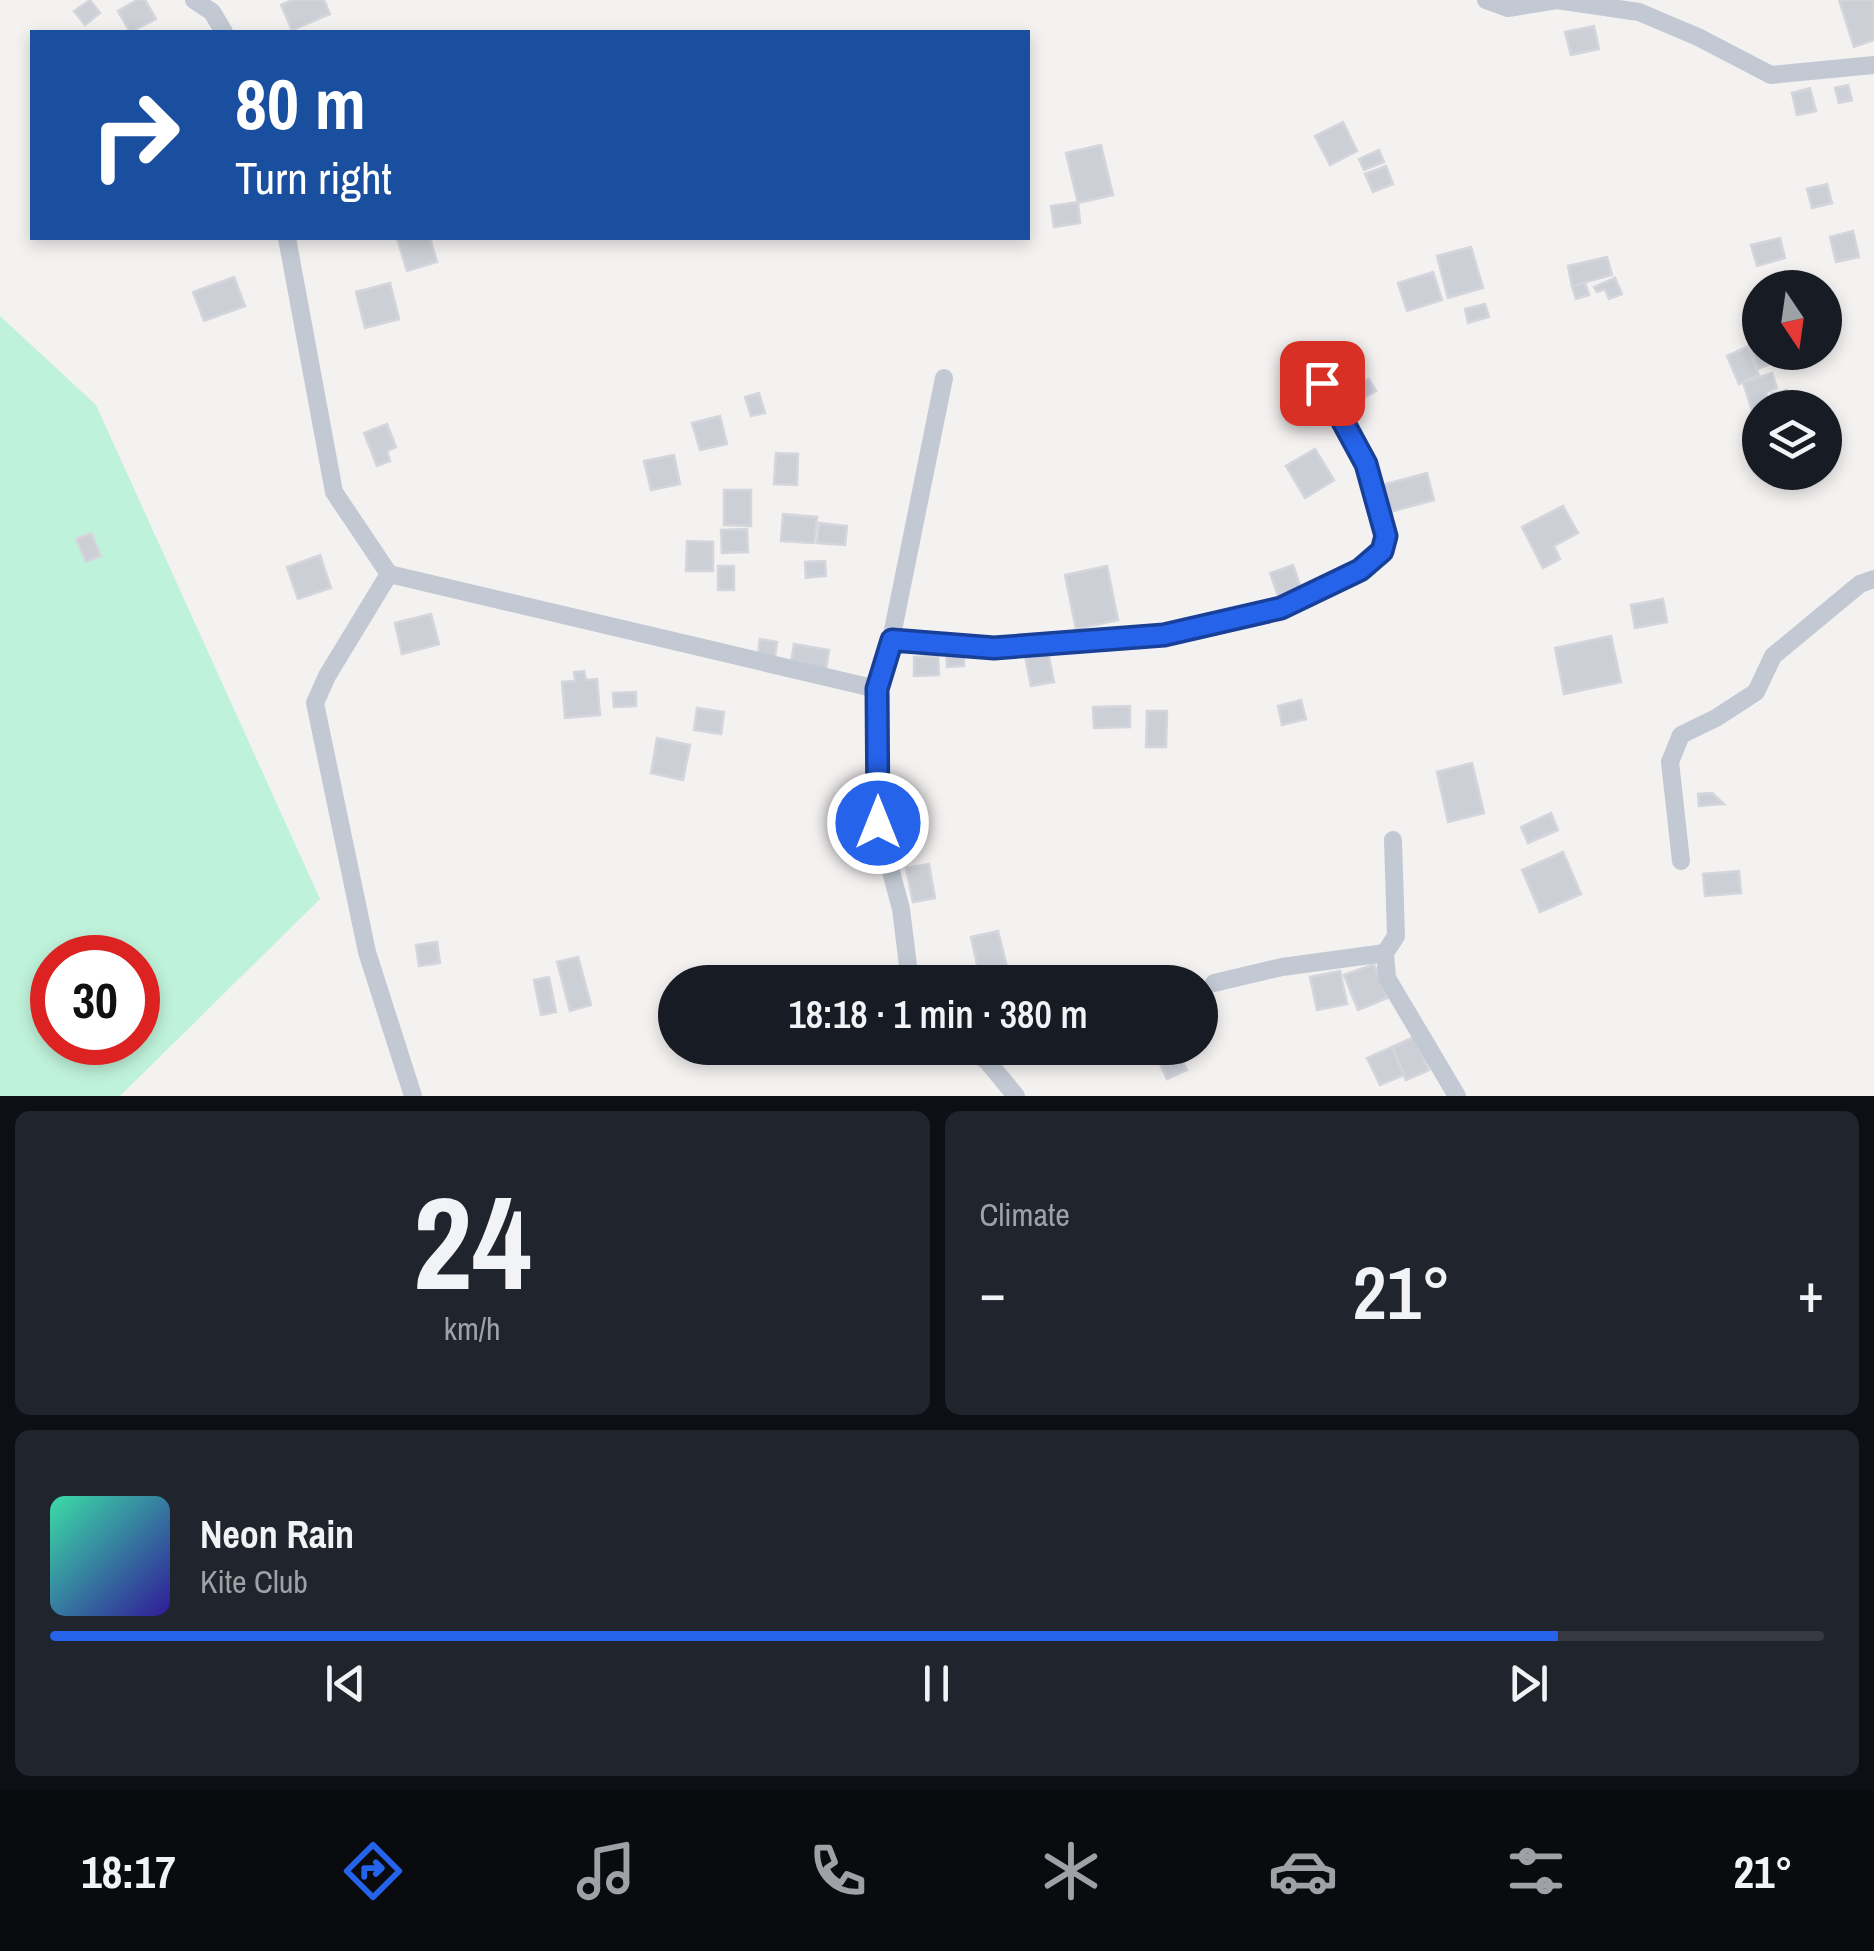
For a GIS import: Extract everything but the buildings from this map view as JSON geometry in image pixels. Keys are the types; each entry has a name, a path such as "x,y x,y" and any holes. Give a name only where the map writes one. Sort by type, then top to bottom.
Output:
{"street":[{"path":"194,0 212,12 223,30"},
{"path":"1486,0 1508,8 1557,0 1638,12 1772,75 1874,65"},
{"path":"287,240 334,492 389,574 877,689"},
{"path":"908,965 900,910 878,823 877,689 892,640 944,378"},
{"path":"892,640 994,648 1164,635 1281,608 1360,570 1382,551 1386,536 1366,464 1322,383"},
{"path":"389,574 327,676 315,703 367,952 414,1096"},
{"path":"1681,862 1670,762 1681,735 1756,692 1773,656 1860,584 1874,579"},
{"path":"1393,840 1396,936 1385,953 1387,978 1457,1096"},
{"path":"1218,982 1385,953"},
{"path":"990,1065 1016,1096"}],"green space":[{"path":"0,316 96,405 320,899 160,1057 160,935 30,935 30,1065 151,1065 120,1096 0,1096"}],"route":[{"path":"878,823 877,689 892,640 994,648 1164,635 1281,608 1360,570 1382,551 1386,536 1366,464 1322,383"}]}
